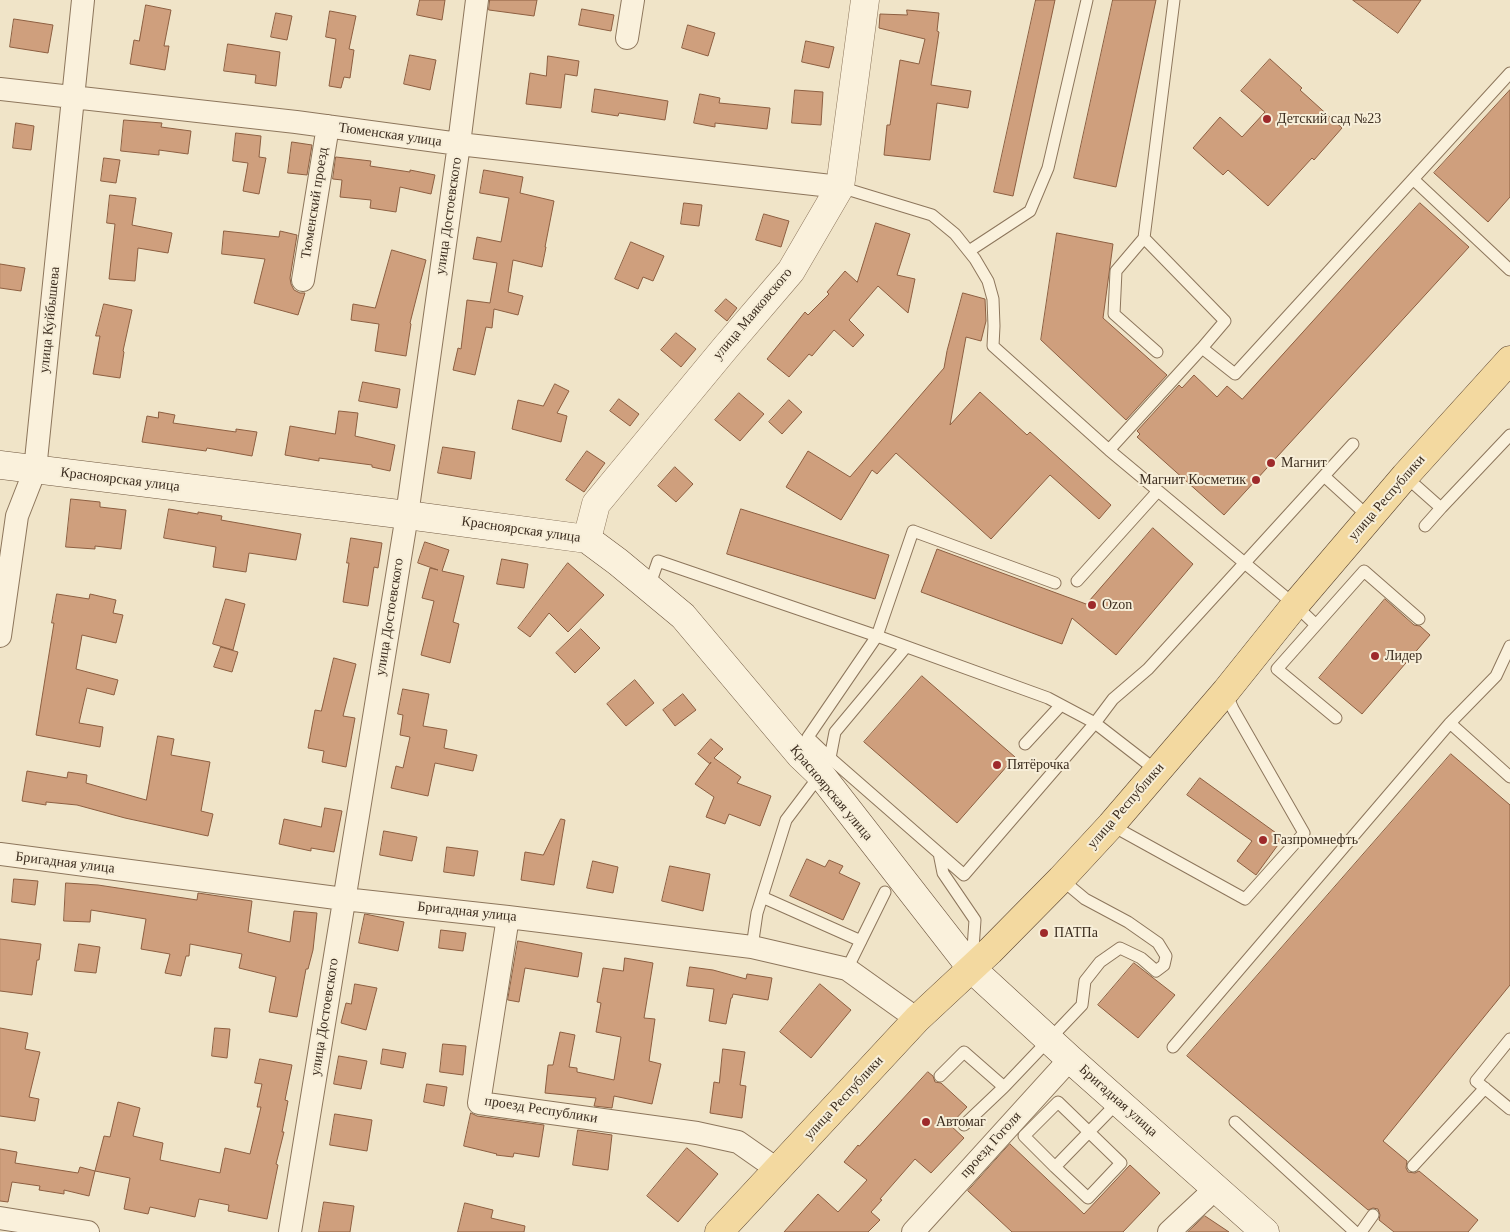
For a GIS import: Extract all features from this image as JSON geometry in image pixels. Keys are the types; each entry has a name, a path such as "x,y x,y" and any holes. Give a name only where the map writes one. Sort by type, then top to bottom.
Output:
{"main road":[{"name":"улица Маяковского","path":"587,539 596,504 791,271 840,187 865,0"},
{"name":"улица Республики","path":"719,1232 917,1019 972,969 1111,825 1226,692 1295,605 1405,476 1510,360"},
{"name":"Красноярская улица","path":"0,466 407,515 587,539 684,616 825,767 972,969"},
{"name":"Бригадная улица","path":"972,969 1070,1059 1265,1232"}],"street":[{"name":"улица Куйбышева","path":"0,636 18,516 35,470 83,0"},
{"name":"улица Достоевского","path":"290,1232 407,515 459,144 477,0"},
{"path":"627,38 633,0"},
{"name":"Тюменская улица","path":"0,89 840,187"},
{"name":"Тюменский проезд","path":"303,280 328,126"},
{"name":"Бригадная улица","path":"0,854 344,899 752,947 847,969 917,1019"},
{"name":"проезд Республики","path":"508,917 479,1103 697,1134 738,1142 778,1170"},
{"name":"проезд Гоголя","path":"913,1232 1070,1059"},
{"path":"1169,1232 1215,1189"},
{"path":"0,1218 88,1232"}],"lane":[{"path":"969,251 1030,211 1048,168 1087,0"},
{"path":"1157,352 1114,314 1116,270 1144,238 1174,0"},
{"path":"1202,348 1235,374 1510,73"},
{"path":"1414,180 1510,270"},
{"path":"840,187 932,216 955,234 969,251 988,281 993,299 994,346 1109,450 1295,605 1316,625"},
{"path":"1109,450 1225,321 1144,238"},
{"path":"1425,526 1510,435"},
{"path":"825,767 939,853 964,875 1095,723 1113,699 1148,669 1353,444"},
{"path":"1324,476 1370,518"},
{"path":"1405,476 1440,508"},
{"path":"1077,581 1158,491"},
{"path":"804,746 877,636 913,531 1055,583"},
{"path":"649,588 658,561 877,636 1048,698 1095,723 1157,771"},
{"path":"1336,718 1277,669 1364,571 1419,619"},
{"path":"1173,1046 1450,723 1496,676 1510,646"},
{"path":"752,947 757,912 786,820 825,767 835,732 906,647"},
{"path":"1111,825 1245,899 1304,833 1233,709 1226,692"},
{"path":"1025,744 1060,705"},
{"path":"1450,723 1510,777"},
{"path":"939,853 943,873 975,920 972,969"},
{"path":"964,1125 1004,1087 1082,1005 1085,981 1100,962 1120,948 1141,958 1156,971 1164,965 1166,956 1158,943 1128,922 1085,899 1061,878"},
{"path":"847,969 884,892"},
{"path":"762,897 861,941"},
{"path":"1510,1039 1476,1081 1510,1109"},
{"path":"940,1076 964,1052 1004,1087"},
{"path":"1413,1166 1485,1088"},
{"path":"1055,1167 1118,1101"},
{"path":"1058,1102 1121,1163 1088,1198 1055,1167 1024,1136 1058,1102"},
{"path":"1235,1122 1355,1232"},
{"path":"1361,1232 1373,1215"}],"building":[{"path":"420,0 445,0 442,20 417,15"},
{"path":"490,0 537,0 534,16 489,10"},
{"path":"1036,0 1055,0 1013,196 994,192"},
{"path":"1113,0 1156,0 1116,187 1074,178"},
{"path":"1353,0 1421,0 1398,33"},
{"path":"146,5 171,10 164,46 169,46 165,70 130,64 134,40 139,41"},
{"path":"582,9 614,15 611,31 579,25"},
{"path":"907,10 939,13 937,31 939,32 931,85 971,91 968,108 937,103 930,160 884,155 887,125 890,125 900,60 919,64 925,39 879,28 880,14 907,15"},
{"path":"330,11 356,16 349,49 354,50 350,78 344,77 341,88 329,86 336,39 326,37"},
{"path":"276,13 292,16 287,40 271,37"},
{"path":"14,19 53,25 48,53 10,47"},
{"path":"688,25 715,33 708,56 682,48"},
{"path":"806,41 834,47 829,68 802,62"},
{"path":"228,44 280,52 276,86 255,83 256,75 224,71"},
{"path":"410,55 436,60 430,90 404,84"},
{"path":"548,56 579,61 577,76 565,74 561,108 526,104 530,73 546,76"},
{"path":"1270,59 1302,88 1300,90 1342,128 1314,160 1312,158 1268,206 1228,170 1223,175 1193,148 1220,117 1242,137 1265,112 1241,91"},
{"path":"595,89 668,101 665,120 619,113 618,116 592,112"},
{"path":"795,90 823,92 821,125 792,123"},
{"path":"1510,90 1510,197 1488,222 1434,173"},
{"path":"700,94 720,98 719,103 770,108 767,129 715,123 715,127 694,123"},
{"path":"124,120 162,123 161,127 191,131 188,154 159,150 159,155 121,151"},
{"path":"16,123 34,126 31,150 13,148"},
{"path":"236,133 261,136 259,157 266,158 259,194 243,191 248,163 233,161"},
{"path":"292,142 312,145 307,175 288,173"},
{"path":"336,157 371,161 370,166 410,172 410,170 435,175 431,194 400,187 396,212 370,208 371,200 340,197 342,180 333,179"},
{"path":"104,158 120,160 116,183 101,181"},
{"path":"484,170 523,177 520,193 554,201 542,267 513,260 508,292 523,296 518,315 494,309 492,328 486,327 475,375 453,370 458,348 461,349 467,300 490,303 497,263 473,259 477,237 501,242 509,198 480,193"},
{"path":"110,195 136,198 132,225 172,233 168,253 138,248 135,281 109,279 115,224 107,223"},
{"path":"684,203 702,205 699,226 681,224"},
{"path":"1420,203 1469,247 1224,515 1137,437 1140,434 1137,431 1179,385 1182,388 1194,375 1217,397 1227,386 1242,399"},
{"path":"764,214 789,221 781,247 756,240"},
{"path":"876,223 910,234 897,275 915,279 908,313 878,286 849,320 864,335 853,347 834,330 812,356 809,354 789,377 767,359 805,312 808,315 829,294 827,292 845,271 857,282"},
{"path":"224,231 279,237 280,231 297,235 290,278 294,290 305,293 298,315 254,303 265,259 222,254"},
{"path":"1057,233 1113,244 1103,318 1167,375 1126,420 1041,340"},
{"path":"631,242 664,256 653,281 643,277 638,289 615,279"},
{"path":"392,250 426,260 410,323 406,356 375,351 379,324 351,320 353,304 375,308"},
{"path":"0,264 25,268 21,291 0,288"},
{"path":"963,293 985,299 986,321 981,341 966,337 950,425 980,392 1027,435 1030,432 1111,505 1099,519 1050,475 991,539 896,453 877,474 872,470 841,520 786,487 808,451 850,477 944,368"},
{"path":"726,299 737,308 727,321 715,311"},
{"path":"104,304 132,310 123,351 120,378 93,374 100,336 96,336"},
{"path":"676,333 696,349 681,367 661,350"},
{"path":"363,382 400,389 397,408 359,401"},
{"path":"555,384 569,391 557,413 567,416 561,442 512,429 518,400 543,406"},
{"path":"739,393 764,414 740,441 715,420"},
{"path":"619,399 639,414 630,426 610,411"},
{"path":"789,400 802,412 782,434 769,422"},
{"path":"339,411 358,413 355,436 395,445 390,471 372,467 372,465 319,458 319,461 285,455 290,426 335,434"},
{"path":"159,412 175,415 173,423 236,432 236,429 257,432 252,456 207,448 206,451 142,442 147,416 158,418"},
{"path":"443,447 475,452 471,479 438,473"},
{"path":"587,451 605,463 584,492 566,480"},
{"path":"675,467 693,484 676,502 658,486"},
{"path":"71,499 100,502 100,507 126,510 121,549 95,546 95,549 66,547"},
{"path":"169,509 222,516 221,520 301,534 296,560 249,553 246,572 213,567 216,547 164,538"},
{"path":"741,509 889,555 875,599 727,554"},
{"path":"1153,528 1193,564 1116,655 1072,618 1062,644 921,592 937,549 1086,604"},
{"path":"351,538 382,543 378,568 374,567 368,606 343,602"},
{"path":"425,542 449,550 442,571 464,576 453,622 459,624 450,663 421,655 434,601 422,598 430,568 438,570 418,563"},
{"path":"502,559 528,564 524,588 497,584"},
{"path":"568,563 604,595 568,632 549,613 530,637 518,628"},
{"path":"57,594 89,599 90,594 116,600 113,613 123,615 116,643 82,635 76,669 118,680 114,695 87,688 79,723 103,727 100,747 36,735"},
{"path":"226,599 245,604 233,650 213,644"},
{"name":"Лидер","path":"1385,599 1414,625 1420,626 1430,635 1362,714 1319,678"},
{"path":"581,629 600,648 575,673 556,653"},
{"path":"221,647 238,652 232,672 214,667"},
{"path":"334,658 356,664 343,716 355,718 346,767 322,762 324,751 308,748 315,710 321,711"},
{"path":"922,676 1015,757 957,823 864,742"},
{"path":"635,680 654,703 626,726 607,704"},
{"path":"403,689 429,694 423,726 447,730 444,748 477,755 473,771 435,763 428,796 391,788 396,766 403,768 410,737 400,735 403,715 398,714"},
{"path":"683,694 696,710 675,726 663,710"},
{"path":"158,736 174,739 171,755 210,762 201,811 213,814 208,836 125,818 77,805 46,802 46,805 22,801 27,771 67,778 68,772 87,775 86,783 146,800"},
{"path":"711,739 723,749 714,758 741,777 737,783 771,796 760,826 729,814 725,824 706,817 714,797 695,784 710,764 698,754"},
{"path":"1451,754 1510,805 1510,985 1383,1141 1407,1161 1406,1168 1408,1172 1415,1173 1419,1171 1478,1220 1468,1232 1394,1232 1379,1220 1378,1209 1368,1210 1187,1056"},
{"path":"1200,778 1283,838 1256,875 1237,861 1252,841 1187,795"},
{"path":"325,808 342,811 334,852 311,848 311,851 279,844 284,819 321,827"},
{"path":"561,819 565,820 554,885 521,880 525,852 543,855"},
{"path":"384,831 417,837 412,861 380,855"},
{"path":"447,847 478,851 474,876 444,872"},
{"path":"807,859 825,867 829,860 843,866 839,873 860,883 843,920 790,896"},
{"path":"593,861 618,867 613,893 587,888"},
{"path":"670,866 710,874 703,911 662,901"},
{"path":"14,879 38,881 35,905 12,902"},
{"path":"66,883 98,885 197,900 198,893 252,901 248,932 290,942 294,911 317,913 313,950 308,969 306,969 297,1017 269,1012 276,977 239,968 242,954 190,944 189,956 186,956 181,976 165,973 170,954 141,949 146,919 91,910 90,922 64,921"},
{"path":"365,914 404,922 398,951 359,943"},
{"path":"441,930 466,933 463,951 439,948"},
{"path":"0,939 41,944 32,995 0,991"},
{"path":"518,941 582,953 578,977 525,968 519,1002 508,1000"},
{"path":"79,944 100,947 96,973 75,971"},
{"path":"625,958 653,963 644,1018 655,1019 649,1061 661,1064 652,1104 614,1096 612,1108 594,1106 596,1098 545,1093 548,1065 553,1065 560,1032 575,1035 569,1067 577,1068 577,1072 614,1080 621,1037 596,1032 601,1003 597,1002 603,968 623,971"},
{"path":"1134,963 1175,995 1138,1038 1098,1005"},
{"path":"690,967 713,970 746,979 747,974 772,978 768,1000 733,994 726,1024 709,1021 714,989 687,986"},
{"path":"355,984 377,988 366,1030 341,1023 346,1003 351,1004"},
{"path":"820,984 851,1010 811,1058 780,1032"},
{"path":"0,1028 28,1033 25,1049 40,1052 29,1097 39,1099 35,1121 0,1116"},
{"path":"215,1028 230,1029 227,1058 212,1056"},
{"path":"443,1044 466,1046 463,1075 440,1072"},
{"path":"383,1049 406,1053 403,1068 381,1064"},
{"path":"723,1049 745,1052 740,1085 746,1086 742,1118 710,1113 714,1082 719,1083"},
{"path":"339,1056 367,1061 361,1089 334,1084"},
{"path":"260,1059 292,1065 285,1100 288,1101 282,1132 284,1132 276,1164 278,1165 267,1219 228,1211 229,1205 199,1199 195,1217 150,1207 148,1214 124,1209 130,1178 95,1171 104,1136 110,1137 118,1102 140,1108 133,1136 163,1143 160,1160 220,1173 225,1148 250,1154 261,1107 257,1107 262,1084 255,1083"},
{"path":"928,1072 933,1076 935,1082 941,1083 967,1107 950,1125 964,1138 931,1173 915,1159 871,1212 880,1220 868,1232 784,1232 818,1194 838,1212 867,1180 844,1162"},
{"path":"427,1084 447,1087 444,1106 424,1102"},
{"path":"471,1113 477,1116 544,1125 539,1157 514,1153 513,1157 496,1155 464,1146"},
{"path":"335,1114 372,1120 367,1151 330,1145"},
{"path":"578,1130 612,1135 608,1170 573,1165"},
{"path":"1010,1144 1084,1214 1130,1165 1160,1193 1123,1232 1012,1232 968,1191"},
{"path":"687,1148 718,1174 678,1222 647,1196"},
{"path":"0,1149 17,1152 15,1163 78,1173 80,1167 95,1171 89,1196 64,1190 64,1194 39,1190 40,1186 12,1182 8,1202 0,1201"},
{"path":"324,1202 354,1206 350,1232 319,1232"},
{"path":"465,1203 493,1210 491,1218 525,1226 524,1232 458,1232"},
{"path":"1205,1216 1229,1232 1188,1232"}],"place":[{"name":"Детский сад №23","path":"1267,119"},
{"name":"Магнит","path":"1271,463"},
{"name":"Магнит Косметик","path":"1256,480"},
{"name":"Ozon","path":"1092,605"},
{"name":"Лидер","path":"1375,656"},
{"name":"Пятёрочка","path":"997,765"},
{"name":"Газпромнефть","path":"1263,840"},
{"name":"ПАТПа","path":"1044,933"},
{"name":"Автомаг","path":"926,1122"}]}
